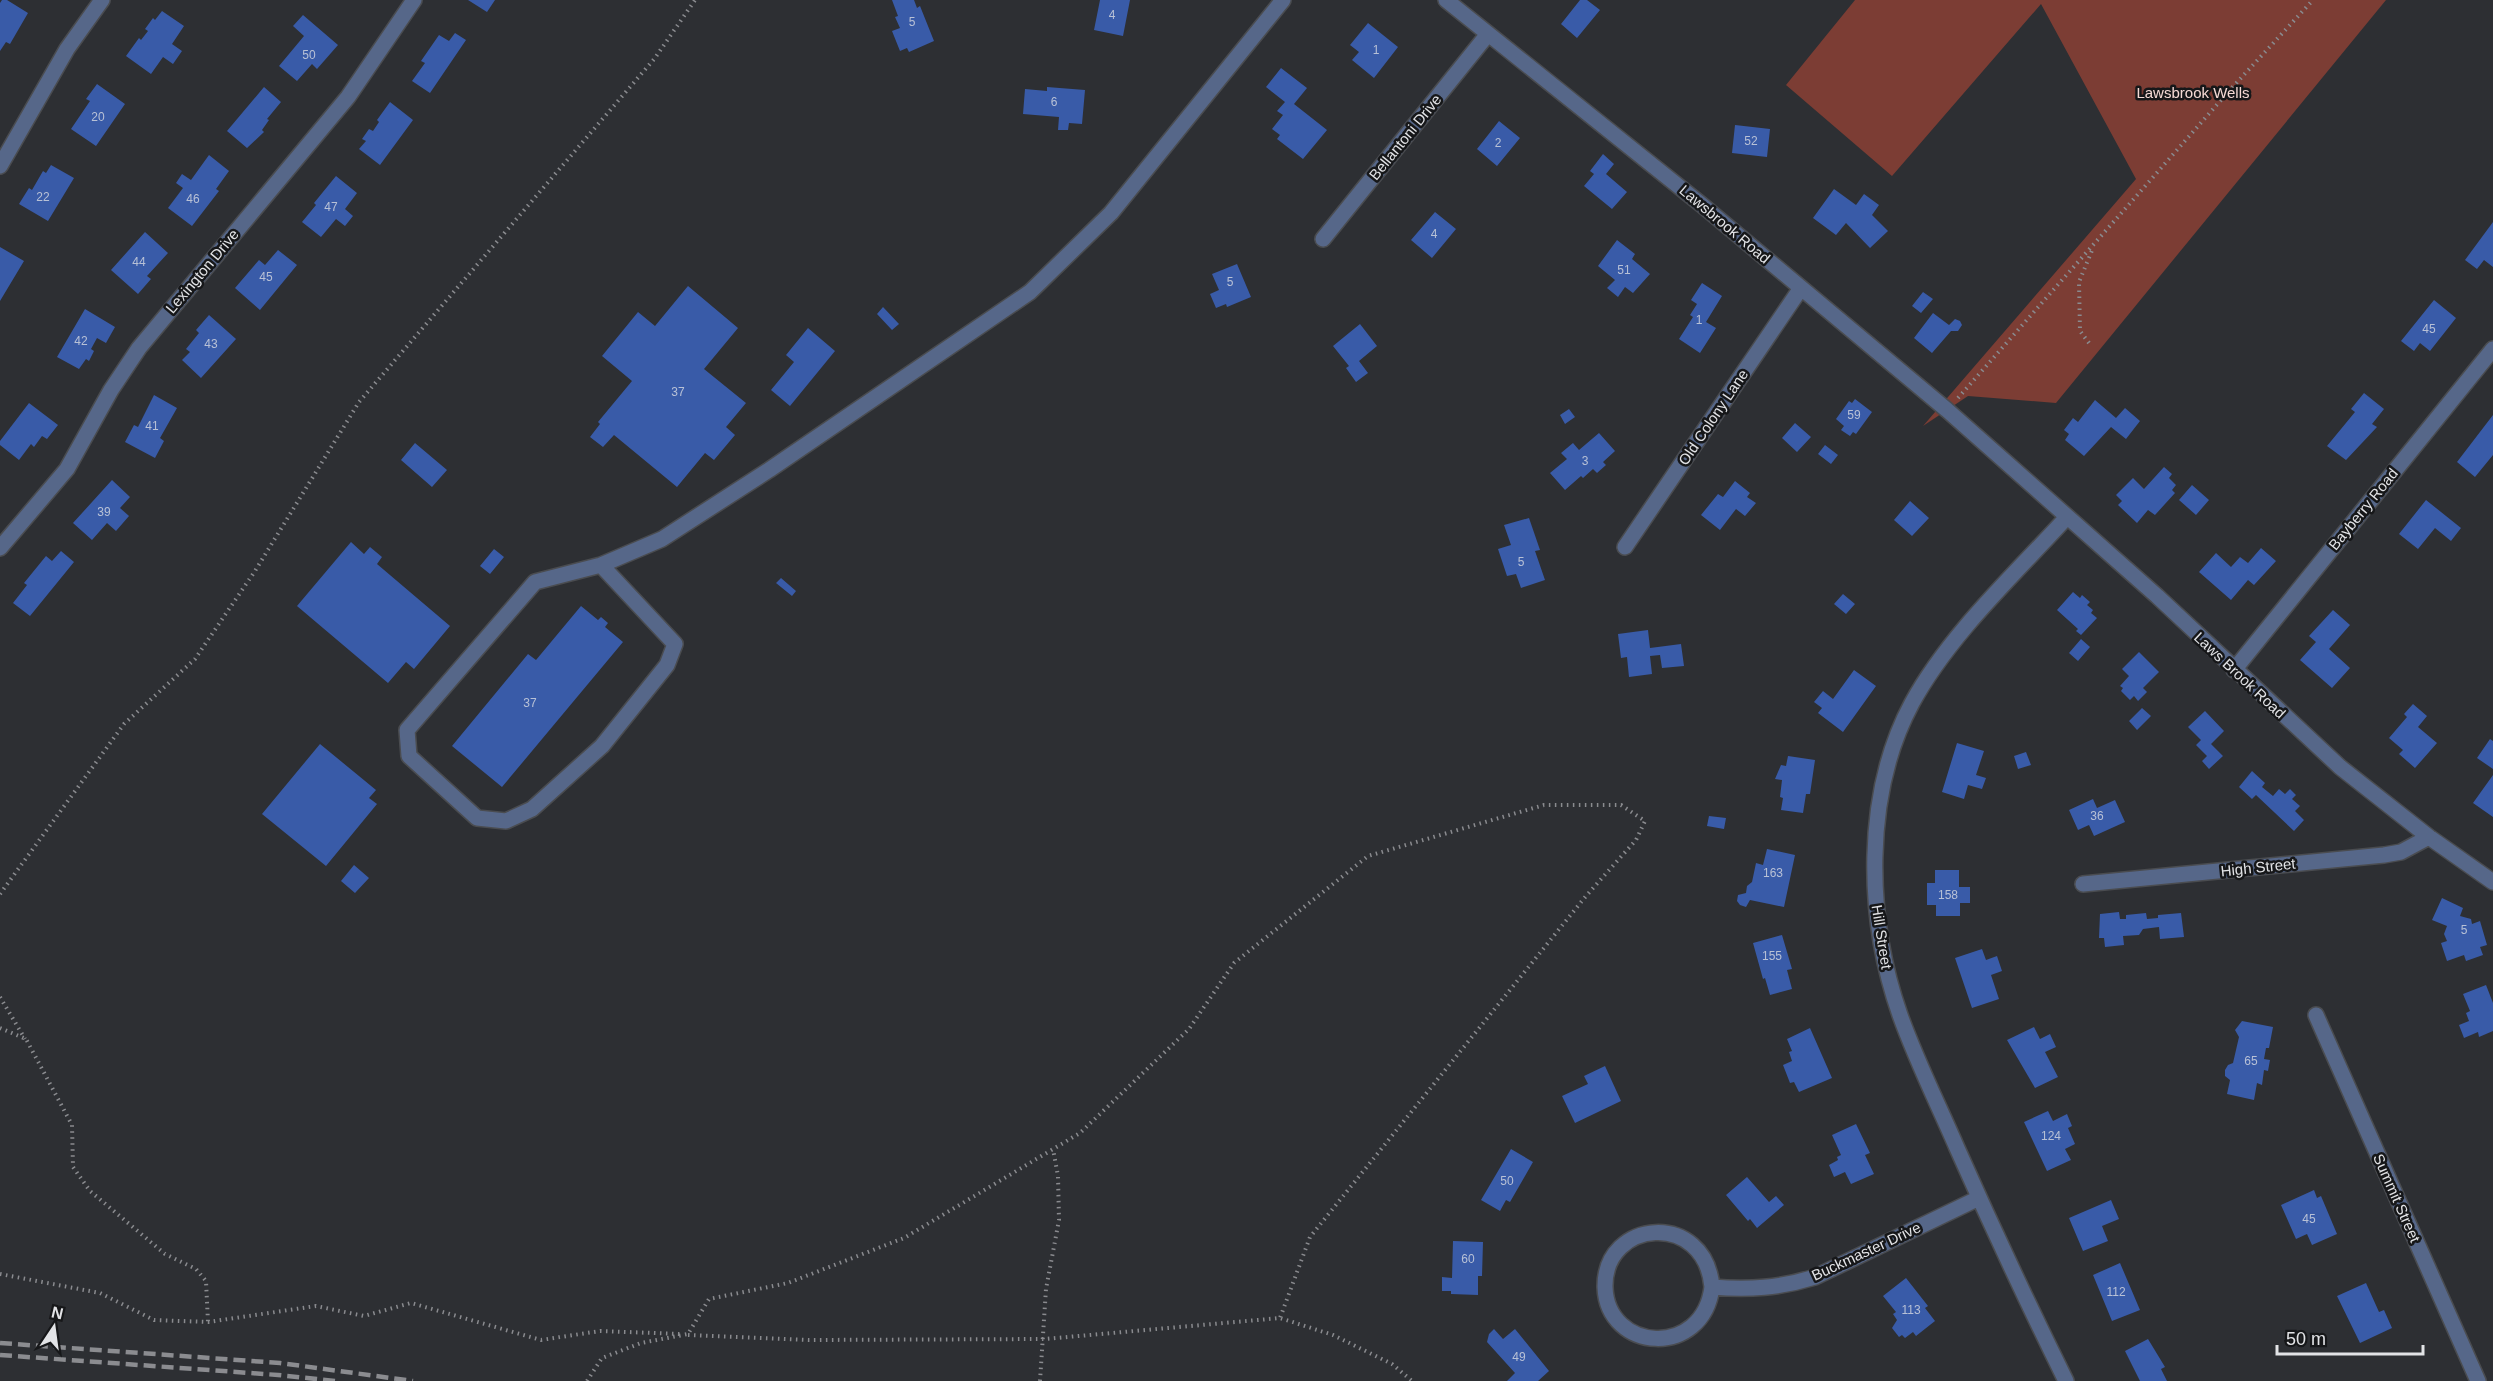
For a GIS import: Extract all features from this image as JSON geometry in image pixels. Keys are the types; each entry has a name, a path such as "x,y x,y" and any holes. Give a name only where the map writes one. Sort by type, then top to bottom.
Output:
{"street":[{"path":"0,166 67,49 102,0"},
{"name":"Lexington Drive","path":"0,548 67,469 111,390 140,348 348,97 414,0"},
{"path":"602,565 675,644 667,665 602,746 532,809 506,821 477,818 409,756 408,730 535,582 602,565 662,538 769,470 1030,292 1111,213 1283,0"},
{"name":"Lawsbrook Road","path":"1446,0 1702,205 1998,455"},
{"name":"Bellantoni Drive","path":"1323,239 1488,34"},
{"name":"Old Colony Lane","path":"1625,547 1801,288"},
{"name":"Bayberry Road","path":"2234,670 2493,349"},
{"name":"Laws Brook Road","path":"1998,455 2157,596 2340,767 2429,837 2493,882"},
{"name":"Hill Street","path":"2067,517 1967,628 1930,673 1899,732 1882,796 1876,836 1877,904 1892,989 1912,1046 1979,1198 2067,1381"},
{"name":"High Street","path":"2083,884 2384,855 2401,852 2429,837"},
{"name":"Summit Street","path":"2316,1015 2478,1381"},
{"name":"Buckmaster Drive","path":"1712,1287 1765,1289 1790,1285 1815,1277 1979,1198"},
{"path":"1659,1232 1682,1238 1697,1248 1707,1263 1712,1287 1711,1298 1700,1319 1682,1334 1659,1339 1647,1338 1626,1328 1611,1310 1605,1287 1610,1263 1625,1244 1641,1236 1659,1232"}],"path":[{"path":"0,894 124,724 195,659 255,571 359,402 655,58 695,0"},
{"path":"1947,410 2229,91 2313,0"},
{"path":"2089,343 2079,331 2079,282 2095,243"},
{"path":"688,1335 709,1299 788,1283 904,1238 1080,1133 1189,1029 1234,963 1368,856 1544,806 1621,805 1645,821 1636,840 1586,896 1310,1237 1280,1318"},
{"path":"0,997 26,1039 72,1125 73,1167 90,1191 165,1254 196,1269 206,1281 208,1322"},
{"path":"0,1028 26,1039"},
{"path":"1040,1381 1045,1339 1046,1289 1059,1220 1058,1176 1053,1149"},
{"path":"0,1274 100,1293 154,1320 208,1322 316,1306 364,1316 411,1303 541,1340 600,1331 809,1340 1045,1339 1280,1318 1333,1335 1392,1364 1412,1381"},
{"path":"587,1381 602,1358 641,1343 688,1335"}],"green space":[{"name":"Lawsbrook Wells","path":"1855,0 2386,0 2056,403 1968,396 1923,426 2136,179 2041,4 1892,176 1786,85"}],"building":[{"path":"2,0 7,0 28,13 10,44 6,42 0,51 0,3"},
{"path":"468,0 495,0 487,12"},
{"path":"892,0 914,0 917,8 920,6 934,41 909,52 907,48 900,51 892,31 900,28"},
{"path":"1100,0 1130,0 1123,36 1094,30"},
{"path":"1580,0 1587,0 1600,10 1577,38 1561,24"},
{"path":"162,11 184,26 172,44 182,51 173,64 163,57 151,74 126,56 139,38 141,40 148,31 145,29 153,18 155,20"},
{"path":"303,15 338,45 317,69 312,64 297,81 279,66 304,36 293,26"},
{"path":"1368,23 1398,47 1374,78 1352,60 1359,52 1350,45"},
{"path":"455,33 466,40 430,93 412,81 425,63 421,61 439,35 449,41"},
{"path":"1281,68 1307,88 1294,104 1327,130 1303,159 1277,139 1280,135 1272,129 1283,115 1277,111 1285,102 1266,87"},
{"path":"97,84 125,104 96,146 71,129 90,101 86,99"},
{"path":"264,87 281,102 267,119 269,120 262,130 264,132 247,148 227,131"},
{"path":"1047,87 1085,90 1082,124 1069,123 1068,130 1058,130 1059,117 1023,114 1025,89 1047,91"},
{"path":"390,102 413,120 380,165 359,149 366,141 362,139 369,129 373,131 379,122 377,120"},
{"path":"1499,121 1520,138 1497,166 1477,149"},
{"path":"1735,125 1770,129 1767,157 1732,153"},
{"path":"1603,154 1614,164 1606,174 1627,192 1612,209 1584,186 1594,174 1590,171"},
{"path":"209,155 229,171 216,189 219,191 192,226 168,208 183,188 176,183 182,174 191,180"},
{"path":"51,165 74,178 48,221 19,204 29,188 32,190 43,171 46,173"},
{"path":"336,176 357,193 345,209 353,216 345,226 336,219 321,237 302,222"},
{"path":"1834,189 1856,205 1864,194 1879,205 1872,215 1888,231 1870,248 1846,223 1836,235 1813,218"},
{"path":"1435,212 1456,229 1432,258 1411,240"},
{"path":"2493,222 2493,267 2484,260 2477,269 2465,260"},
{"path":"145,232 168,253 147,276 151,279 138,294 111,270"},
{"path":"1617,240 1635,254 1632,259 1650,274 1633,293 1625,287 1618,297 1607,288 1615,280 1598,266"},
{"path":"0,247 24,261 0,301"},
{"path":"278,250 297,265 260,310 235,288 259,260 265,265"},
{"path":"1237,264 1251,297 1227,307 1226,304 1216,308 1210,294 1219,290 1212,274"},
{"path":"1702,283 1722,296 1706,322 1716,328 1700,353 1679,339 1693,317 1690,315 1697,304 1691,300"},
{"path":"688,286 738,328 704,369 746,403 726,427 735,435 714,460 705,453 677,487 614,435 603,447 590,437 600,424 598,422 632,381 602,356 638,312 655,326"},
{"path":"1923,292 1933,299 1921,313 1912,306"},
{"path":"2434,300 2456,318 2430,351 2420,343 2414,351 2401,341"},
{"path":"883,307 899,324 892,330 877,314"},
{"path":"85,309 115,327 106,343 97,338 91,349 94,351 89,361 86,359 79,369 57,357"},
{"path":"1933,313 1949,325 1955,319 1962,325 1958,331 1951,331 1932,353 1914,338"},
{"path":"209,315 236,339 201,378 182,360 190,352 186,349 199,333 196,330"},
{"path":"1360,324 1377,346 1359,361 1368,373 1356,382 1346,368 1349,366 1333,346"},
{"path":"808,328 835,351 790,406 771,390 794,362 786,355"},
{"path":"2364,393 2384,409 2372,424 2377,427 2346,460 2327,446 2355,412 2351,409"},
{"path":"154,395 177,408 160,438 164,441 155,458 125,442 134,425 138,427"},
{"path":"1855,399 1872,412 1856,434 1853,432 1850,436 1841,430 1844,426 1836,419 1849,401 1852,403"},
{"path":"2095,400 2116,418 2125,408 2140,421 2126,439 2111,427 2084,456 2065,440 2069,434 2064,430 2073,418 2078,422"},
{"path":"29,403 58,425 47,439 42,436 34,447 31,444 19,460 0,445 0,441"},
{"path":"1569,409 1575,417 1565,424 1560,415"},
{"path":"2493,415 2493,455 2475,477 2457,462"},
{"path":"1795,423 1811,437 1797,452 1782,438"},
{"path":"1599,433 1615,451 1603,462 1606,465 1597,473 1593,469 1565,490 1550,473 1567,459 1561,453 1573,443 1579,450"},
{"path":"415,443 447,470 432,487 401,460"},
{"path":"1825,445 1838,455 1831,464 1818,454"},
{"path":"2164,467 2172,474 2169,478 2176,485 2172,490 2175,493 2155,515 2148,510 2137,523 2118,505 2122,501 2116,495 2133,478 2144,489"},
{"path":"112,480 130,497 120,508 129,516 116,531 107,523 92,540 73,523"},
{"path":"1735,481 1750,493 1747,497 1756,503 1745,516 1736,509 1720,530 1701,515 1718,494 1723,497"},
{"path":"2192,485 2209,500 2196,515 2179,500"},
{"path":"2426,500 2461,528 2451,541 2435,528 2418,549 2399,534"},
{"path":"1910,501 1929,518 1912,536 1894,520"},
{"path":"1529,518 1540,550 1535,551 1545,580 1521,588 1516,574 1507,576 1498,549 1511,545 1504,525"},
{"path":"351,542 364,554 370,547 382,557 377,564 450,626 414,669 406,662 388,683 297,606"},
{"path":"2261,548 2276,561 2254,585 2248,580 2231,600 2199,572 2216,553 2231,567 2240,557 2248,563"},
{"path":"494,549 504,557 490,574 480,566"},
{"path":"61,551 74,562 30,616 13,603 27,585 24,583 46,556 52,561"},
{"path":"781,578 796,591 792,596 776,583"},
{"path":"2073,592 2080,598 2082,595 2090,602 2087,605 2097,618 2081,635 2076,631 2078,629 2057,610"},
{"path":"1843,594 1855,604 1846,614 1834,604"},
{"path":"581,606 598,620 601,617 608,623 605,627 623,642 502,787 452,746 528,654 536,660"},
{"path":"2333,610 2350,625 2329,649 2350,668 2332,688 2300,660 2316,642 2309,636"},
{"path":"1648,630 1650,648 1681,644 1684,666 1662,668 1660,655 1650,656 1652,674 1629,677 1627,657 1621,658 1618,634"},
{"path":"2081,639 2090,647 2078,661 2069,653"},
{"path":"2139,652 2159,672 2143,688 2147,692 2138,701 2134,696 2130,700 2121,691 2123,688 2120,686 2129,676 2122,669"},
{"path":"1854,670 1876,686 1843,732 1818,713 1822,708 1814,702 1823,691 1833,699"},
{"path":"2413,704 2427,716 2418,727 2437,743 2415,768 2399,754 2403,750 2389,738 2407,717 2404,714"},
{"path":"2142,708 2151,716 2137,730 2129,721"},
{"path":"2205,711 2224,731 2211,744 2223,756 2209,769 2202,761 2207,756 2196,745 2201,740 2188,727"},
{"path":"2490,739 2493,741 2493,769 2477,758"},
{"path":"1957,743 1984,751 1976,775 1986,778 1982,789 1968,785 1964,799 1942,792"},
{"path":"320,744 376,790 369,798 377,804 326,866 262,814"},
{"path":"2026,752 2031,765 2018,769 2014,756"},
{"path":"1788,756 1815,760 1810,794 1806,794 1803,813 1781,810 1782,780 1775,779 1781,765 1786,766"},
{"path":"2252,771 2265,783 2262,787 2273,796 2279,789 2285,794 2290,789 2296,795 2292,799 2300,806 2295,811 2304,820 2294,831 2256,795 2252,799 2239,787"},
{"path":"2493,775 2493,817 2473,803"},
{"path":"2093,799 2097,808 2115,800 2125,822 2094,836 2089,825 2078,830 2069,810"},
{"path":"1709,816 1726,818 1724,829 1707,826"},
{"path":"1767,849 1795,855 1784,907 1750,900 1746,907 1740,905 1737,901 1738,895 1746,893 1747,886 1752,882 1756,863 1763,865"},
{"path":"354,865 369,878 355,893 341,881"},
{"path":"1935,870 1959,870 1959,887 1970,887 1970,903 1960,903 1960,916 1936,916 1936,905 1927,905 1927,883 1935,883"},
{"path":"2442,898 2463,908 2460,916 2471,919 2472,924 2480,921 2487,945 2480,947 2483,955 2466,961 2464,955 2447,961 2441,943 2447,941 2444,934 2447,926 2432,920"},
{"path":"2119,912 2120,919 2126,919 2126,915 2146,913 2147,919 2158,918 2158,915 2181,913 2184,937 2160,939 2159,927 2143,929 2139,935 2123,936 2124,945 2105,947 2104,938 2099,938 2100,914"},
{"path":"1782,935 1792,969 1787,970 1792,989 1770,995 1753,943"},
{"path":"1982,949 1986,960 1997,956 2002,971 1991,975 1999,999 1972,1008 1955,958"},
{"path":"2486,985 2493,1003 2493,1031 2479,1037 2478,1032 2464,1038 2459,1025 2469,1021 2466,1013 2470,1011 2463,994"},
{"path":"2242,1021 2273,1027 2269,1048 2266,1048 2264,1059 2270,1060 2268,1071 2264,1070 2262,1085 2257,1083 2254,1100 2227,1094 2230,1080 2225,1076 2225,1070 2233,1063 2239,1037 2235,1030"},
{"path":"2034,1027 2040,1039 2050,1034 2056,1047 2045,1052 2058,1077 2035,1088 2007,1040"},
{"path":"1810,1028 1832,1078 1799,1092 1794,1082 1790,1083 1783,1065 1792,1061 1789,1052 1792,1051 1787,1039"},
{"path":"1605,1066 1621,1101 1575,1123 1562,1096 1588,1084 1584,1076"},
{"path":"2048,1111 2053,1121 2067,1114 2072,1126 2068,1128 2075,1144 2065,1149 2071,1160 2047,1171 2024,1122"},
{"path":"1856,1124 1870,1153 1865,1155 1874,1174 1851,1184 1845,1172 1834,1177 1829,1165 1838,1160 1837,1157 1841,1155 1832,1135"},
{"path":"1511,1149 1533,1162 1510,1202 1506,1200 1500,1211 1481,1200"},
{"path":"1747,1177 1769,1202 1776,1196 1784,1205 1757,1228 1726,1195"},
{"path":"2314,1190 2317,1198 2321,1196 2337,1234 2312,1245 2307,1234 2296,1239 2281,1205"},
{"path":"2111,1200 2119,1219 2102,1226 2108,1241 2083,1251 2069,1218"},
{"path":"1453,1241 1483,1242 1482,1276 1478,1276 1478,1295 1451,1294 1451,1291 1442,1291 1442,1277 1452,1278"},
{"path":"2120,1263 2140,1310 2112,1321 2093,1275"},
{"path":"1906,1278 1928,1306 1925,1308 1935,1321 1916,1336 1913,1332 1905,1338 1902,1335 1899,1337 1892,1328 1897,1320 1893,1314 1896,1312 1883,1296"},
{"path":"2366,1283 2379,1312 2384,1310 2392,1328 2360,1343 2337,1296"},
{"path":"1494,1329 1503,1339 1515,1329 1549,1371 1538,1381 1507,1381 1515,1373 1487,1342 1489,1334"},
{"path":"2148,1339 2165,1367 2161,1369 2167,1381 2140,1381 2125,1351"}],"railway":[{"path":"0,1343 280,1363 413,1381"},
{"path":"0,1355 335,1381"}]}
